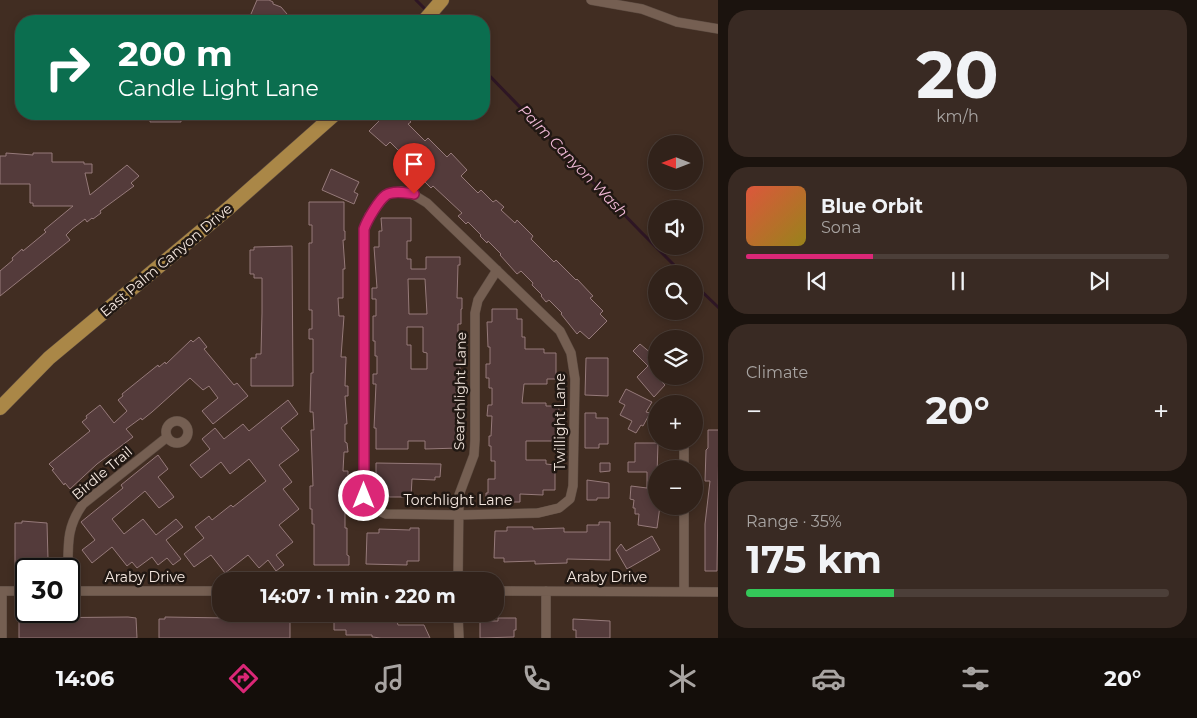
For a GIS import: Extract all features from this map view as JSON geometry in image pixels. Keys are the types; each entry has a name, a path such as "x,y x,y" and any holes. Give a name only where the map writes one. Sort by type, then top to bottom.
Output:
{"main road":[{"path":"429,15 442,0"},
{"name":"East Palm Canyon Drive","path":"0,408 48,358 230,207 328,120"}],"street":[{"path":"590,0 642,9 677,22 718,29"},
{"name":"Twillight Lane","path":"364,496 364,229 369,216 386,194 401,192 414,194 427,203 560,331 571,353 575,379 573,486 570,499 559,508"},
{"name":"Searchlight Lane","path":"458,572 459,495 474,455 475,313 478,300 497,270"},
{"name":"Birdle Trail","path":"68,558 69,533 75,515 83,504 166,438"},
{"name":"Torchlight Lane","path":"364,496 374,509 386,514 538,513 559,508"},
{"path":"684,515 684,591"},
{"name":"Araby Drive","path":"80,590 212,591"},
{"path":"2,638 1,591 15,591"},
{"name":"Araby Drive","path":"504,591 718,592"},
{"path":"546,591 546,638"},
{"path":"458,622 459,638"}],"building":[{"path":"257,0 269,0 281,7 288,15 251,15"},
{"path":"150,120 181,120 181,122 150,122"},
{"path":"380,120 409,120 411,122 408,124 425,141 428,138 447,157 451,153 467,170 461,176 478,193 481,190 493,202 496,200 504,207 501,210 515,223 517,220 533,236 531,239 554,262 556,260 577,279 593,296 590,298 603,311 600,314 607,321 589,339 580,331 577,334 562,313 549,300 546,302 532,285 533,283 521,271 517,274 488,241 487,243 468,222 466,224 458,216 462,213 433,186 431,188 413,172 406,164 409,161 390,142 386,146 369,131"},
{"path":"6,153 33,155 33,153 52,153 52,162 84,162 84,164 92,164 92,173 85,173 90,195 127,165 139,176 131,183 134,186 100,211 101,213 93,219 87,222 85,219 72,229 66,235 70,240 0,296 0,271 22,249 23,251 46,232 44,230 73,206 33,206 33,203 30,203 30,184 0,184 0,156 6,156"},
{"path":"331,169 359,182 354,192 358,194 354,204 322,190"},
{"path":"309,202 344,202 345,240 343,240 345,269 343,269 343,298 338,298 339,316 344,316 341,357 346,357 345,386 348,386 348,396 345,396 347,424 345,424 345,442 347,443 348,452 344,452 343,471 348,471 348,481 343,481 343,499 345,499 345,528 347,528 349,565 314,565 314,524 312,524 312,509 310,509 310,486 313,486 311,430 314,430 313,412 310,412 313,339 309,339 309,329 312,329 312,310 309,310 309,243 312,243 312,225 309,225"},
{"path":"381,218 411,218 411,241 407,241 407,259 411,259 411,269 426,269 426,257 460,257 457,298 462,298 462,309 461,324 458,324 460,378 457,378 456,410 459,410 457,439 460,439 460,448 425,449 425,441 408,441 408,449 376,449 376,428 374,428 376,384 373,384 373,374 377,374 377,356 375,356 375,341 373,341 373,316 376,316 376,299 372,299 372,288 377,288 374,247 379,247 379,231 382,231","holes":["408,279 425,279 427,314 409,314","407,327 423,327 423,352 427,353 427,369 411,369 411,345 407,345"]},
{"path":"292,246 293,386 251,386 251,358 256,358 256,354 261,354 262,278 254,278 254,274 250,274 250,250 254,250 254,247"},
{"path":"492,309 517,309 517,319 522,319 522,337 525,337 525,349 544,349 544,353 556,353 556,379 547,379 547,384 524,384 522,403 546,403 546,406 559,406 558,441 526,441 526,460 546,460 546,464 555,465 555,490 543,490 543,495 520,494 520,502 486,502 488,479 495,479 495,461 491,461 491,446 489,446 492,416 487,416 488,405 492,405 492,388 489,388 489,378 486,378 486,364 490,364 487,322 492,322"},
{"path":"199,337 207,347 204,349 234,385 237,383 248,396 213,424 202,411 218,398 209,386 203,390 190,378 142,420 141,418 126,429 133,437 97,464 70,489 65,483 64,485 49,464 90,431 82,422 87,418 86,416 100,405 114,423 127,411 118,400 123,396 122,394 158,365 159,367 165,362 166,364 191,340 193,342"},
{"path":"640,344 648,351 648,366 633,351"},
{"path":"586,358 608,358 608,396 585,395"},
{"path":"648,366 648,385 665,385 656,395 652,395 637,377"},
{"path":"626,389 648,400 646,412 648,412 648,417 636,433 628,429 632,421 620,415 625,405 619,402"},
{"path":"288,400 298,414 281,428 299,450 279,465 292,482 283,489 299,509 279,525 293,542 276,555 284,565 276,571 268,560 259,568 248,555 224,572 211,555 194,567 184,554 204,538 195,527 209,516 212,520 231,505 233,507 266,481 249,459 230,474 221,462 201,478 190,465 210,449 202,439 215,428 224,439 243,424 249,431"},
{"path":"585,413 596,413 596,418 608,418 608,444 599,444 599,448 585,448"},
{"path":"708,430 718,430 717,571 705,571 705,524 710,481 705,481 706,450 708,448"},
{"path":"635,443 648,443 648,450 658,450 657,460 648,460 648,515 659,515 657,528 638,525 639,514 635,514 635,508 633,508 634,500 630,499 631,486 647,488 647,472 628,472 628,462 635,462"},
{"path":"158,455 168,469 158,477 174,497 159,508 145,491 112,519 124,534 143,519 156,535 176,519 183,527 166,540 181,559 173,565 167,558 158,565 152,557 137,568 132,562 127,566 112,547 92,563 82,550 95,540 81,522 123,488 121,485"},
{"path":"376,463 441,464 440,477 435,477 435,480 412,479 411,497 390,497 381,495 381,484 376,485"},
{"path":"600,463 610,463 610,471 600,472"},
{"path":"587,480 609,483 609,498 587,500"},
{"path":"22,521 47,523 48,558 15,558 15,523 22,523"},
{"path":"599,522 610,522 610,560 567,559 567,563 535,564 535,561 504,562 504,558 494,558 495,531 507,531 507,527 533,527 533,529 564,528 564,532 587,532 587,525 599,525"},
{"path":"410,528 419,528 419,561 407,561 407,565 366,564 367,533 379,533 379,529 410,530"},
{"path":"652,536 660,550 627,569 616,550 621,544 626,551"},
{"path":"80,617 136,618 137,638 19,638 19,623 80,623"},
{"path":"165,617 212,618 212,622 290,622 290,638 159,638 159,619 165,619"},
{"path":"504,618 516,618 514,637 480,638 480,622 504,622"},
{"path":"573,619 610,621 610,638 576,638 576,630 573,630"},
{"path":"334,622 397,622 398,625 424,625 430,638 381,638 372,637 372,635 346,635 346,630 334,630"}],"waterway":[{"name":"Palm Canyon Wash","path":"416,0 428,12"},
{"name":"Palm Canyon Wash","path":"490,76 674,265"},
{"name":"Palm Canyon Wash","path":"703,293 718,307"}],"route":[{"path":"364,496 364,229 369,216 386,194 401,192 414,194"}]}
